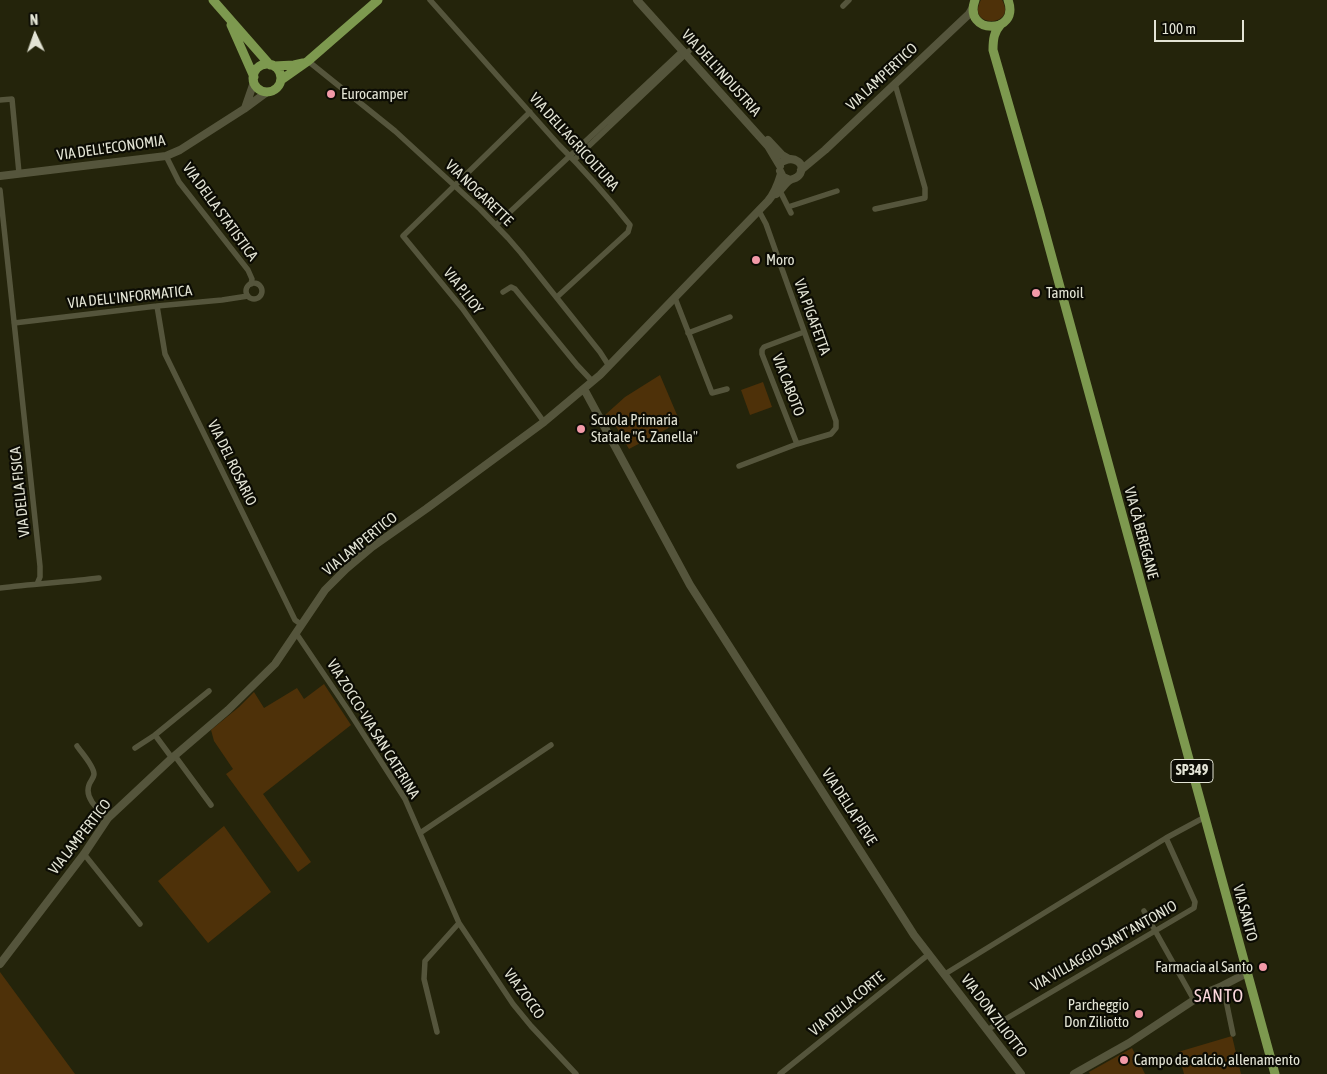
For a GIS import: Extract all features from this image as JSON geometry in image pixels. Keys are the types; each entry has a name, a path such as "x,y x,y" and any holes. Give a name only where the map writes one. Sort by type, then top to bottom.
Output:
{"main road":[{"path":"213,0 280,72 281,80"},
{"path":"228,18 259,89 267,92 277,88 281,80 308,62 378,0"},
{"path":"993,50 996,30 1005,21 1010,12 1008,0"},
{"name":"VIA CÀ BEREGANE","path":"974,4 975,16 985,28 993,50 1204,817"},
{"path":"980,22 991,27 1001,24"},
{"path":"254,79 255,72 261,66 294,65 308,62"},
{"name":"VIA SANTO","path":"1204,817 1275,1074"}],"street":[{"name":"VIA DELL'AGRICOLTURA","path":"430,0 630,225 628,232 557,297"},
{"name":"VIA DELL'INDUSTRIA","path":"638,0 771,143 782,154 793,160"},
{"name":"VIA DELL'INDUSTRIA","path":"643,0 768,146 781,170"},
{"path":"843,6 849,0"},
{"name":"VIA LAMPERTICO","path":"0,964 84,854 108,818 173,757 253,687 275,664 325,590 372,547 434,504 544,422 584,389 609,366 773,196 790,180 797,178 801,170 969,14 974,4"},
{"path":"962,19 973,18 980,22"},
{"path":"496,225 572,158 686,51"},
{"name":"VIA NOGARETTE","path":"308,62 395,131 496,225 557,297 609,366"},
{"path":"244,109 254,79"},
{"path":"875,209 925,198 926,194 926,188 895,84"},
{"name":"VIA DELL'ECONOMIA","path":"0,176 166,156 180,150 267,92"},
{"path":"0,100 12,99 19,174"},
{"path":"454,184 530,112"},
{"name":"VIA LAMPERTICO","path":"773,196 778,186 784,161 803,161 819,155"},
{"name":"VIA DELLA STATISTICA","path":"166,156 179,182 248,270 252,278 252,284 247,289 248,296 257,298 262,293 260,286 252,284"},
{"path":"793,160 799,163 801,170"},
{"path":"781,170 786,179 790,180"},
{"name":"VIA P.LIOY","path":"454,184 403,236 462,308 544,422"},
{"name":"VIA DELLA FISICA","path":"0,190 40,566 40,576 37,584"},
{"path":"780,191 790,210 837,191"},
{"name":"VIA PIGAFETTA","path":"759,211 766,224 836,421 836,428 832,434 797,444"},
{"path":"503,292 511,286 516,289 592,381"},
{"name":"VIA DELL'INFORMATICA","path":"14,323 248,296"},
{"path":"675,298 712,393 727,389"},
{"name":"VIA DEL ROSARIO","path":"157,306 165,354 295,620 302,625"},
{"path":"688,333 730,317"},
{"name":"VIA CABOTO","path":"797,444 764,361 762,350 764,347 804,332"},
{"name":"VIA DELLA PIEVE","path":"584,389 690,585 914,935 945,974"},
{"path":"739,466 797,444"},
{"path":"0,588 99,578"},
{"name":"VIA ZOCCO-VIA SAN CATERINA","path":"296,633 405,799 460,923"},
{"path":"134,748 155,735 209,691"},
{"path":"155,735 211,805"},
{"path":"420,833 550,745"},
{"path":"77,746 94,772 88,786 88,792 94,806 108,818"},
{"path":"945,974 1166,838 1204,817"},
{"name":"VIA VILLAGGIO SANT'ANTONIO","path":"987,1030 1194,908 1195,902 1166,838"},
{"path":"84,854 140,924"},
{"path":"1144,911 1194,1000"},
{"path":"437,1032 424,979 425,961 460,923"},
{"name":"VIA ZOCCO","path":"460,923 513,1004 576,1074"},
{"name":"VIA DELLA CORTE","path":"780,1074 929,954"},
{"path":"1074,1074 1130,1043 1203,994 1248,973"},
{"name":"VIA DON ZILIOTTO","path":"945,974 1021,1074"},
{"path":"1223,986 1234,1034"}],"shaded area":[{"path":"981,0 1002,0 1005,9 1003,16 998,20 985,20 980,16 978,9"},
{"path":"660,375 680,422 629,449 614,423 609,425 605,415 625,397"},
{"path":"763,382 772,407 750,415 741,390"},
{"path":"324,684 351,725 263,794 311,862 298,872 226,774 233,769 214,741 211,730 254,692 264,708 297,688 304,699"},
{"path":"224,826 271,892 208,943 158,881"},
{"path":"0,972 75,1074 0,1074"},
{"path":"1232,1036 1241,1074 1184,1074 1178,1052"},
{"name":"Campo da calcio, allenamento","path":"1132,1048 1145,1074 1090,1074 1089,1072"}],"place":[{"name":"Eurocamper","path":"331,94"},
{"name":"Moro","path":"756,260"},
{"name":"Tamoil","path":"1036,293"},
{"name":"Scuola Primaria Statale \"G. Zanella\"","path":"581,429"},
{"name":"Farmacia al Santo","path":"1263,967"},
{"name":"Parcheggio Don Ziliotto","path":"1139,1014"},
{"name":"Campo da calcio, allenamento","path":"1124,1060"}],"district":[{"name":"SANTO","path":"1219,996"}]}
